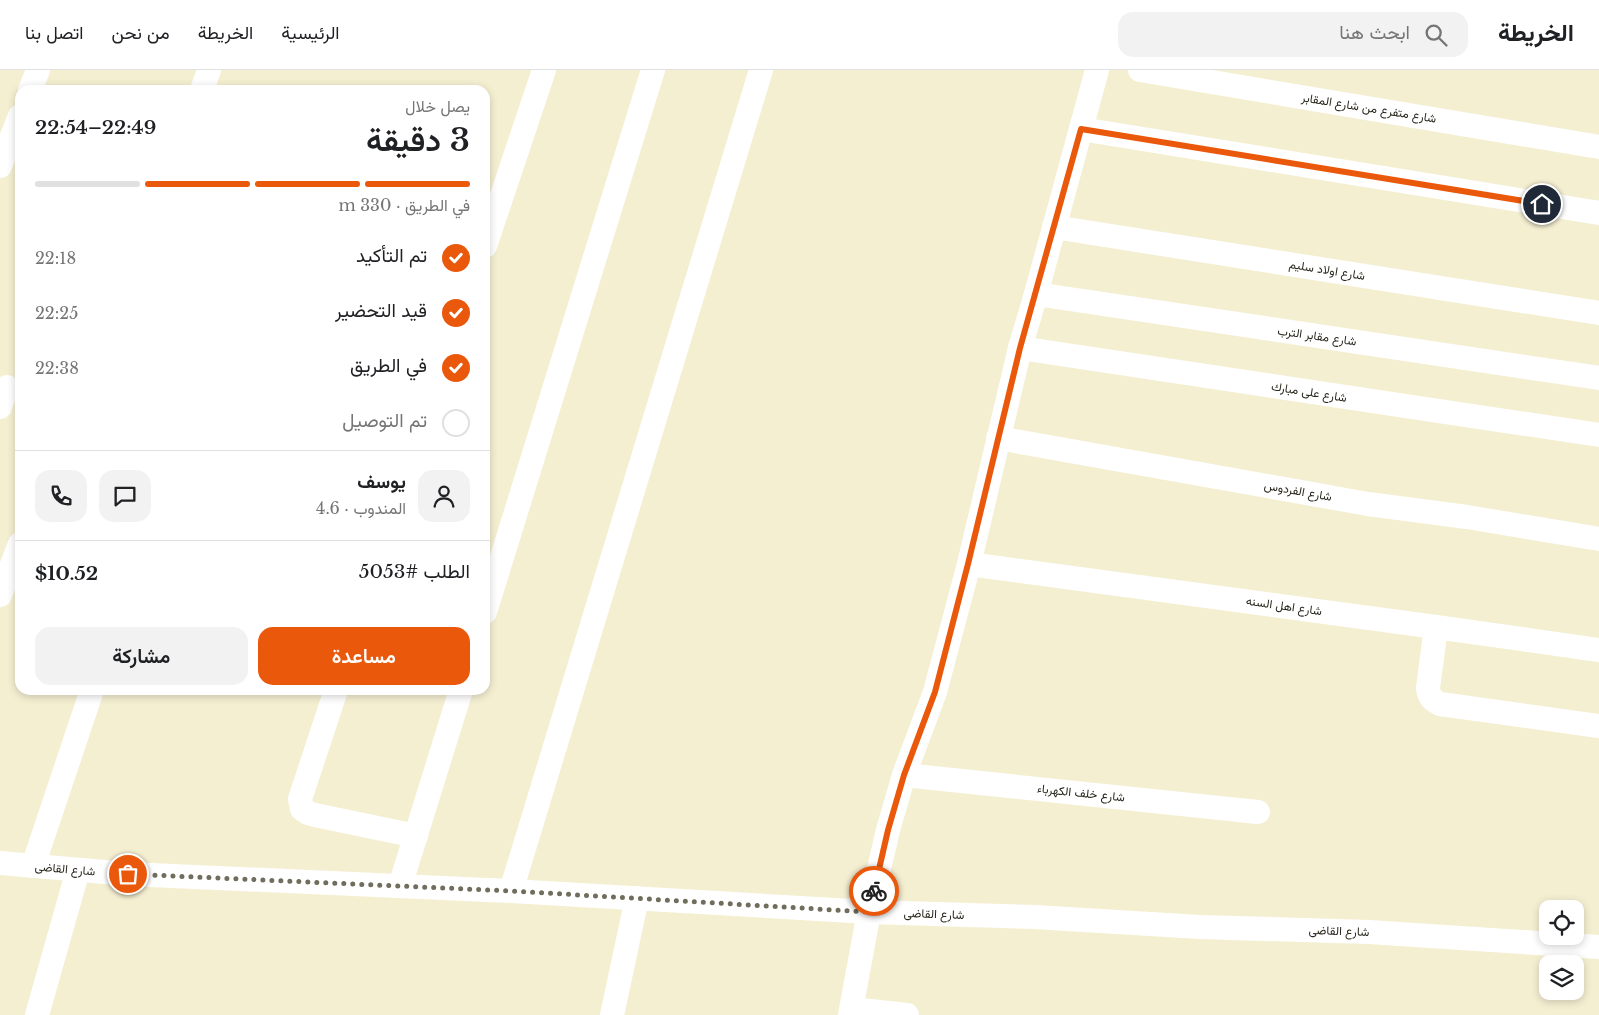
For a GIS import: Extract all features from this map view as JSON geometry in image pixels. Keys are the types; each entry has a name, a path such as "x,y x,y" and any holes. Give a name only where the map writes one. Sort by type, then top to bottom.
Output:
{"street":[{"path":"32,85 38,70"},
{"path":"204,85 209,70"},
{"path":"490,231 544,70"},
{"path":"490,596 653,70"},
{"path":"511,891 761,70"},
{"path":"907,1015 851,1012 869,912 888,830 904,775 935,692 1020,348 1097,70"},
{"name":"شارع متفرع من شارع المقابر","path":"1140,70 1599,147"},
{"path":"0,166 15,128"},
{"path":"1081,129 1599,213"},
{"name":"شارع اولاد سليم","path":"1054,227 1599,313"},
{"name":"شارع مقابر الترب","path":"1036,294 1599,378"},
{"name":"شارع على مبارك","path":"1020,348 1599,435"},
{"name":"شارع الفردوس","path":"998,438 1368,504 1468,517 1599,539"},
{"path":"0,596 15,557"},
{"name":"شارع اهل السنه","path":"968,564 1599,650"},
{"path":"1436,627 1428,688 1429,696 1434,701 1440,704 1599,726"},
{"path":"33,866 90,695"},
{"path":"334,695 300,799 302,809 315,815 416,836"},
{"path":"400,886 459,695"},
{"name":"شارع خلف الكهرباء","path":"904,775 1258,812"},
{"name":"شارع القاضى","path":"0,863 138,874 511,891 869,912 1034,917 1200,927 1369,932 1599,947"},
{"path":"37,1015 78,870"},
{"path":"612,1015 637,898"}],"way so far":[{"path":"128,874 511,891 869,912 874,891"}],"route":[{"path":"874,891 888,830 904,775 935,692 1020,348 1081,129 1542,204"}]}
